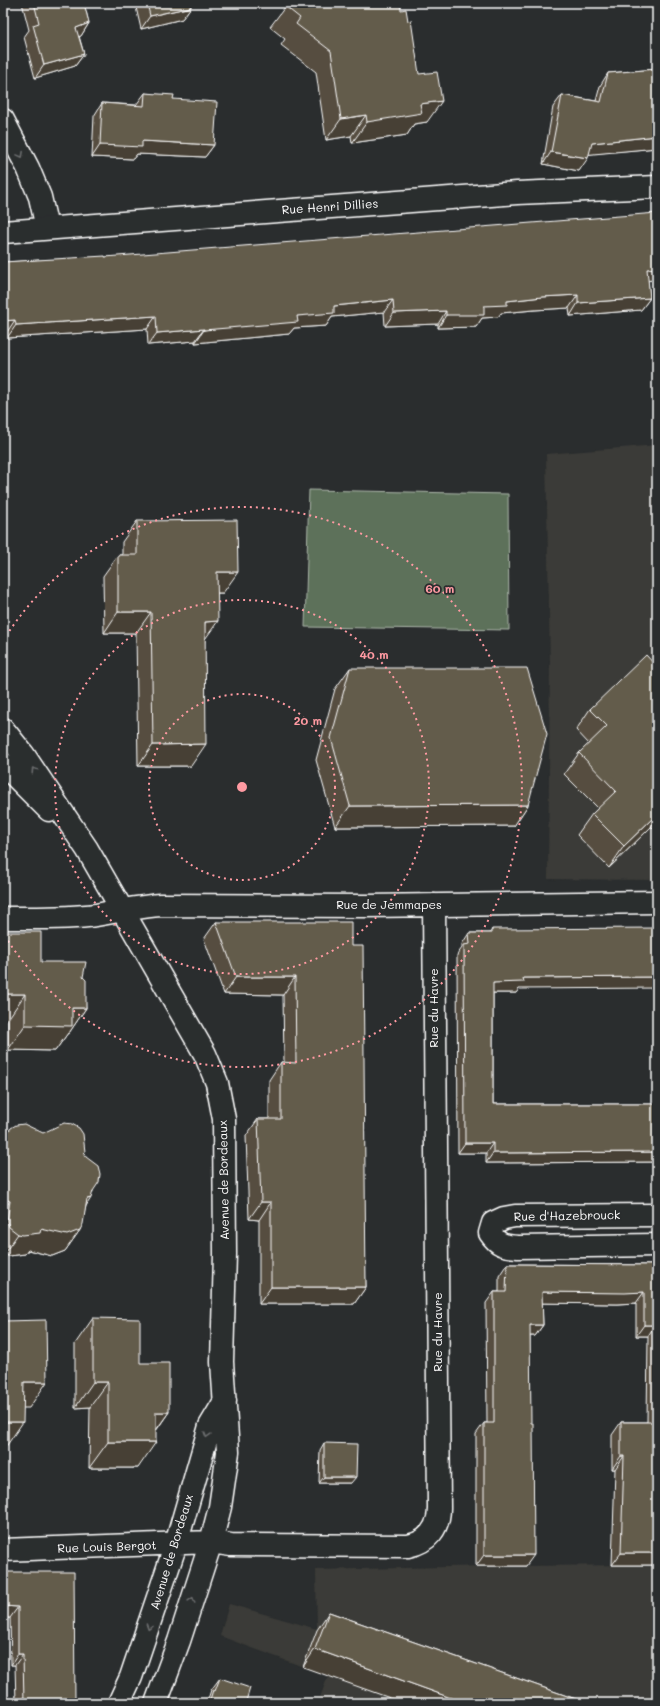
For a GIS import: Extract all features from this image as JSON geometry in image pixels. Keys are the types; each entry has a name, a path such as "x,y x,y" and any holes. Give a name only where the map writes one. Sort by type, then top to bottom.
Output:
{"street":[{"path":"3,120 28,168 40,197 47,228"},
{"name":"Rue Henri Dillies","path":"3,232 517,193 657,187"},
{"name":"Avenue de Bordeaux","path":"3,730 23,754 87,849 205,1054 217,1083 224,1119 225,1254 222,1362 228,1452 220,1507 211,1542 180,1641 156,1703"},
{"name":"Avenue de Bordeaux","path":"3,764 87,849"},
{"name":"Rue de Jemmapes","path":"3,918 67,918 160,905 434,905 657,902"},
{"name":"Rue du Havre","path":"211,1542 231,1545 408,1546 418,1544 432,1533 439,1517 434,905"},
{"name":"Rue d'Hazebrouck","path":"657,1215 514,1216 504,1218 493,1223 490,1233 496,1242 500,1244 518,1247 657,1245"},
{"name":"Avenue de Bordeaux","path":"119,1703 131,1677 176,1544 210,1426 225,1401"},
{"name":"Rue Louis Bergot","path":"3,1550 211,1542"}],"shaded area":[{"path":"657,445 657,880 548,879 550,663 546,454"},
{"path":"657,1565 657,1703 318,1703 328,1676 220,1636 229,1604 317,1629 316,1570 489,1566"}],"green space":[{"path":"309,490 508,494 509,630 305,627"}],"building":[{"path":"34,3 84,3 89,23 76,28 84,54 44,65 33,25 39,23"},
{"path":"147,3 190,3 191,7 150,16"},
{"path":"288,3 400,3 401,10 406,9 408,21 411,20 419,74 437,72 442,101 420,104 422,113 367,122 366,115 341,119 331,51 296,24 300,18 285,6"},
{"path":"657,69 657,136 592,143 588,158 551,152 562,95 601,102 608,73"},
{"path":"145,93 174,95 173,99 217,102 214,145 142,141 142,147 100,145 102,103 144,106"},
{"path":"657,213 657,268 647,269 650,298 578,303 578,295 542,297 507,301 507,305 484,306 484,315 446,315 446,311 394,313 393,300 334,306 334,313 297,316 298,322 157,333 156,316 16,325 15,320 3,321 3,262 105,257"},
{"path":"237,520 238,572 217,572 218,621 205,622 206,744 153,745 151,612 118,612 118,555 137,555 137,521"},
{"path":"646,655 657,667 657,814 624,846 592,814 616,791 579,753 607,726 590,709"},
{"path":"350,668 527,668 547,734 528,805 350,806 331,738"},
{"path":"216,922 351,922 351,946 363,946 366,1287 271,1287 271,1202 261,1202 258,1119 281,1119 281,1062 296,1063 295,977 236,977"},
{"path":"657,928 657,977 523,978 524,982 493,983 493,1104 657,1104 657,1152 493,1153 493,1143 465,1143 464,945 470,944 469,933 492,933 492,929"},
{"path":"3,932 41,932 41,962 86,962 83,977 86,980 86,1008 72,1008 72,1026 25,1025 25,994 3,994"},
{"path":"64,1123 72,1124 79,1128 83,1134 84,1153 86,1157 98,1166 100,1174 99,1182 93,1191 91,1198 87,1199 83,1224 80,1230 67,1235 41,1229 40,1233 23,1235 18,1234 9,1227 7,1221 10,1201 3,1198 3,1158 7,1155 3,1147 7,1133 16,1125 24,1124 43,1133"},
{"path":"507,1264 657,1265 657,1422 655,1422 655,1325 644,1325 644,1292 542,1292 543,1325 530,1325 531,1423 533,1423 534,1555 484,1555 484,1423 494,1423 494,1292 506,1292"},
{"path":"93,1318 140,1319 140,1363 169,1363 169,1412 156,1412 156,1442 108,1442 108,1382 93,1382"},
{"path":"46,1320 47,1382 24,1382 23,1422 3,1422 3,1321"},
{"path":"621,1422 657,1422 657,1553 621,1553 624,1456 621,1456"},
{"path":"324,1443 357,1444 356,1477 324,1477"},
{"path":"3,1572 74,1572 75,1703 24,1703 23,1654 18,1654 18,1607 3,1606"},
{"path":"329,1612 587,1703 465,1703 315,1649"},
{"path":"220,1678 250,1688 246,1701 248,1703 209,1703 213,1690 215,1691"}]}
